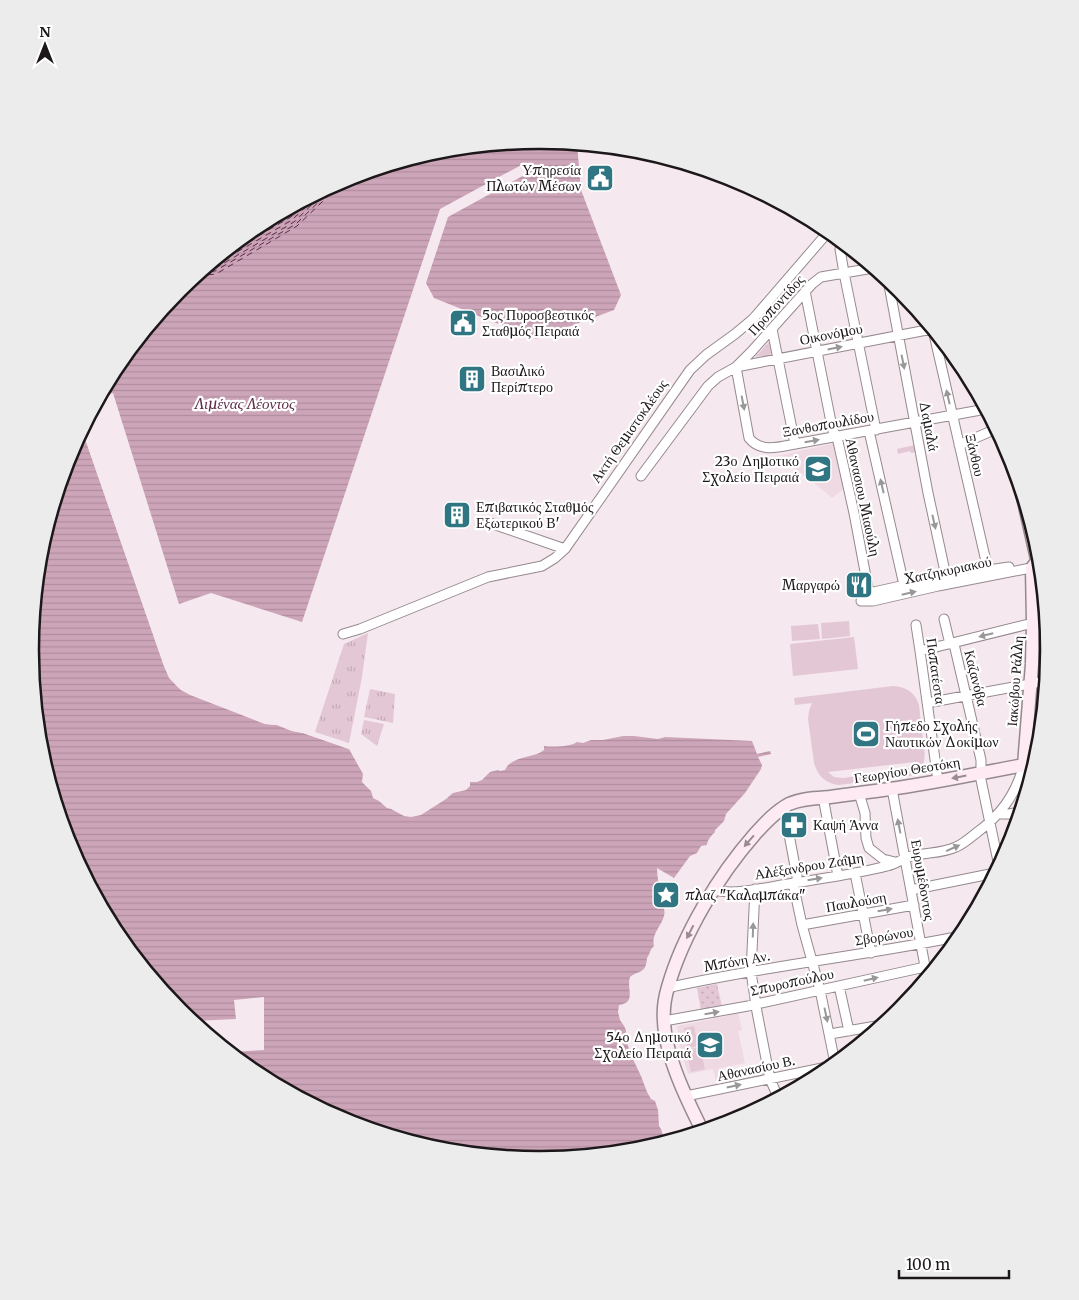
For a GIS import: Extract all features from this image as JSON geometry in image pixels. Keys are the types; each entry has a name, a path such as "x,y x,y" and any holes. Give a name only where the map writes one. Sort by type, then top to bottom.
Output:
{"main road":[{"name":"Ιακώβου Ράλλη","path":"1030,752 1030,684 1036,586"},
{"name":"Γεωργίου Θεοτόκη","path":"784,808 796,802 823,797 892,789 1027,764"},
{"path":"699,1124 686,1096 670,1052 664,1022 667,988 677,960 702,909 743,848 769,819 784,808"}],"street":[{"name":"Ακτή Θεμιστοκλέους","path":"343,634 360,629 488,577 542,566 555,558 565,549 690,370 706,355 753,319 823,238"},
{"path":"840,250 872,430 904,584"},
{"name":"Προποντίδος","path":"736,367 816,280 821,277 864,269"},
{"name":"Αθανασιου Μιαούλη","path":"805,291 833,431 837,437 854,513 869,593"},
{"name":"Δαμαλά","path":"890,293 928,493 946,576"},
{"path":"772,329 795,444"},
{"name":"Οικονόμου","path":"736,367 925,330"},
{"name":"Ξάνθου","path":"935,343 985,557"},
{"path":"641,476 708,386 718,377 736,367"},
{"name":"Ξανθοπουλίδου","path":"736,367 750,438 753,442 764,448 837,437 979,411"},
{"path":"959,444 990,431"},
{"path":"490,522 565,549"},
{"name":"Χατζηκυριακού","path":"1033,565 873,601 861,601 869,593 904,584 946,576 1033,565"},
{"name":"Καζανόβα","path":"944,619 966,695 981,760 981,780 997,854"},
{"path":"920,651 1033,623"},
{"name":"Παπατέστα","path":"916,625 938,781"},
{"path":"927,703 1039,682"},
{"name":"Ιακώβου Ράλλη","path":"902,860 916,855 936,853 956,847 967,840 999,814 1026,770"},
{"name":"Ευρυμέδοντος","path":"892,789 902,860 911,890 925,966"},
{"path":"859,793 864,813 866,843 869,848 883,859 902,860"},
{"path":"823,797 838,876"},
{"path":"784,808 802,925 820,990 834,1055"},
{"path":"999,814 1013,813"},
{"name":"Αλέξανδρου Ζαΐμη","path":"715,890 723,892 755,889 838,876 888,866 902,860"},
{"path":"855,873 871,953"},
{"path":"911,890 987,875"},
{"path":"755,889 751,972 770,1079 776,1091"},
{"name":"Παυλούση","path":"802,925 914,905"},
{"name":"Σβορώνου","path":"812,962 949,938"},
{"name":"Μπόνη Αν.","path":"667,988 812,962"},
{"name":"Σπυροπούλου","path":"664,1022 756,1004 925,966"},
{"path":"839,986 849,1030"},
{"path":"830,1034 869,1027"},
{"name":"Αθανασίου Β.","path":"686,1096 811,1070"}],"shaded area":[{"name":"23ο Δημοτικό Σχολείο Πειραιά","path":"836,443 845,488 832,498 776,456"},
{"name":"54ο Δημοτικό Σχολείο Πειραιά","path":"738,1013 742,1030 738,1031 745,1063 721,1068 724,1080 716,1082 713,1069 688,1074 680,1049 677,1026"}],"green space":[{"path":"771,340 773,354 756,357 756,356"},
{"path":"915,445 917,452 911,453 910,451 898,454 897,449"},
{"path":"849,621 850,636 822,639 821,623"},
{"path":"818,624 820,639 792,641 791,626"},
{"path":"368,633 362,677 349,743 315,732 344,644"},
{"path":"854,637 858,669 793,676 790,644"},
{"name":"Γήπεδο Σχολής Ναυτικών Δοκίμων","path":"893,686 906,689 915,697 919,705 925,753 923,765 914,774 907,777 838,785 829,783 820,775 814,763 808,719 812,703 795,705 794,698","holes":["915,762 911,767 904,770 843,778 834,777 828,772"]},
{"path":"370,689 395,694 393,723 364,717"},
{"path":"364,720 384,724 377,746 361,734"},
{"path":"717,984 722,1007 701,1011 697,988"},
{"path":"694,1026 698,1046 687,1048 684,1028"},
{"path":"700,1047 705,1069 691,1072 686,1050"}],"water":[{"name":"Λιμένας Λέοντος","path":"507,150 578,151 581,190 621,295 614,310 536,339 434,298 426,283 448,217 530,172 525,163 440,209 302,622 211,593 179,604 113,393 110,394 142,345 185,296 235,253 289,216 348,187 410,166 442,159"},
{"path":"85,439 164,666 176,685 181,690 265,724 277,725 349,749 363,774 362,782 371,791 373,798 387,808 404,816 421,815 453,793 466,790 470,786 470,782 482,780 490,772 505,770 512,762 544,750 544,746 570,745 577,742 583,743 591,740 623,736 658,739 665,737 752,741 757,754 770,751 771,754 758,757 762,765 761,769 745,793 726,814 724,821 715,830 707,845 701,846 697,853 690,856 674,878 657,868 664,910 663,920 655,934 654,946 647,958 644,969 630,977 628,1001 619,1005 618,1012 626,1030 626,1040 631,1055 647,1092 651,1099 655,1101 658,1110 659,1126 663,1135 605,1146 540,1151 474,1146 410,1134 348,1113 318,1099 289,1084 241,1051 264,1050 264,997 234,1000 236,1019 203,1021 185,1004 142,955 123,928 90,871 65,811 56,780 48,748 43,715 40,683 40,617 48,552 56,520 65,489"}],"pier":[{"path":"86,437 167,665 177,684 191,693 266,721 293,729 304,730 314,735 334,740 349,746 349,749 277,725 265,724 190,695 181,690 169,678 85,439"}],"ferry route":[{"path":"208,275 216,274 297,226 328,196"},
{"path":"212,271 296,224 321,200"},
{"path":"218,266 294,222 313,204"},
{"path":"234,254 292,220 304,208"},
{"path":"259,235 296,213"}],"place":[{"name":"Υπηρεσία Πλωτών Μέσων","path":"600,178"},
{"name":"5ος Πυροσβεστικός Σταθμός Πειραιά","path":"463,323"},
{"name":"Βασιλικό Περίπτερο","path":"472,379"},
{"name":"23ο Δημοτικό Σχολείο Πειραιά","path":"818,469"},
{"name":"Επιβατικός Σταθμός Εξωτερικού Β'","path":"457,515"},
{"name":"Μαργαρώ","path":"859,585"},
{"name":"Γήπεδο Σχολής Ναυτικών Δοκίμων","path":"866,734"},
{"name":"Καψή Άννα","path":"794,825"},
{"name":"πλαζ \"Καλαμπάκα\"","path":"666,895"},
{"name":"54ο Δημοτικό Σχολείο Πειραιά","path":"710,1045"}]}
